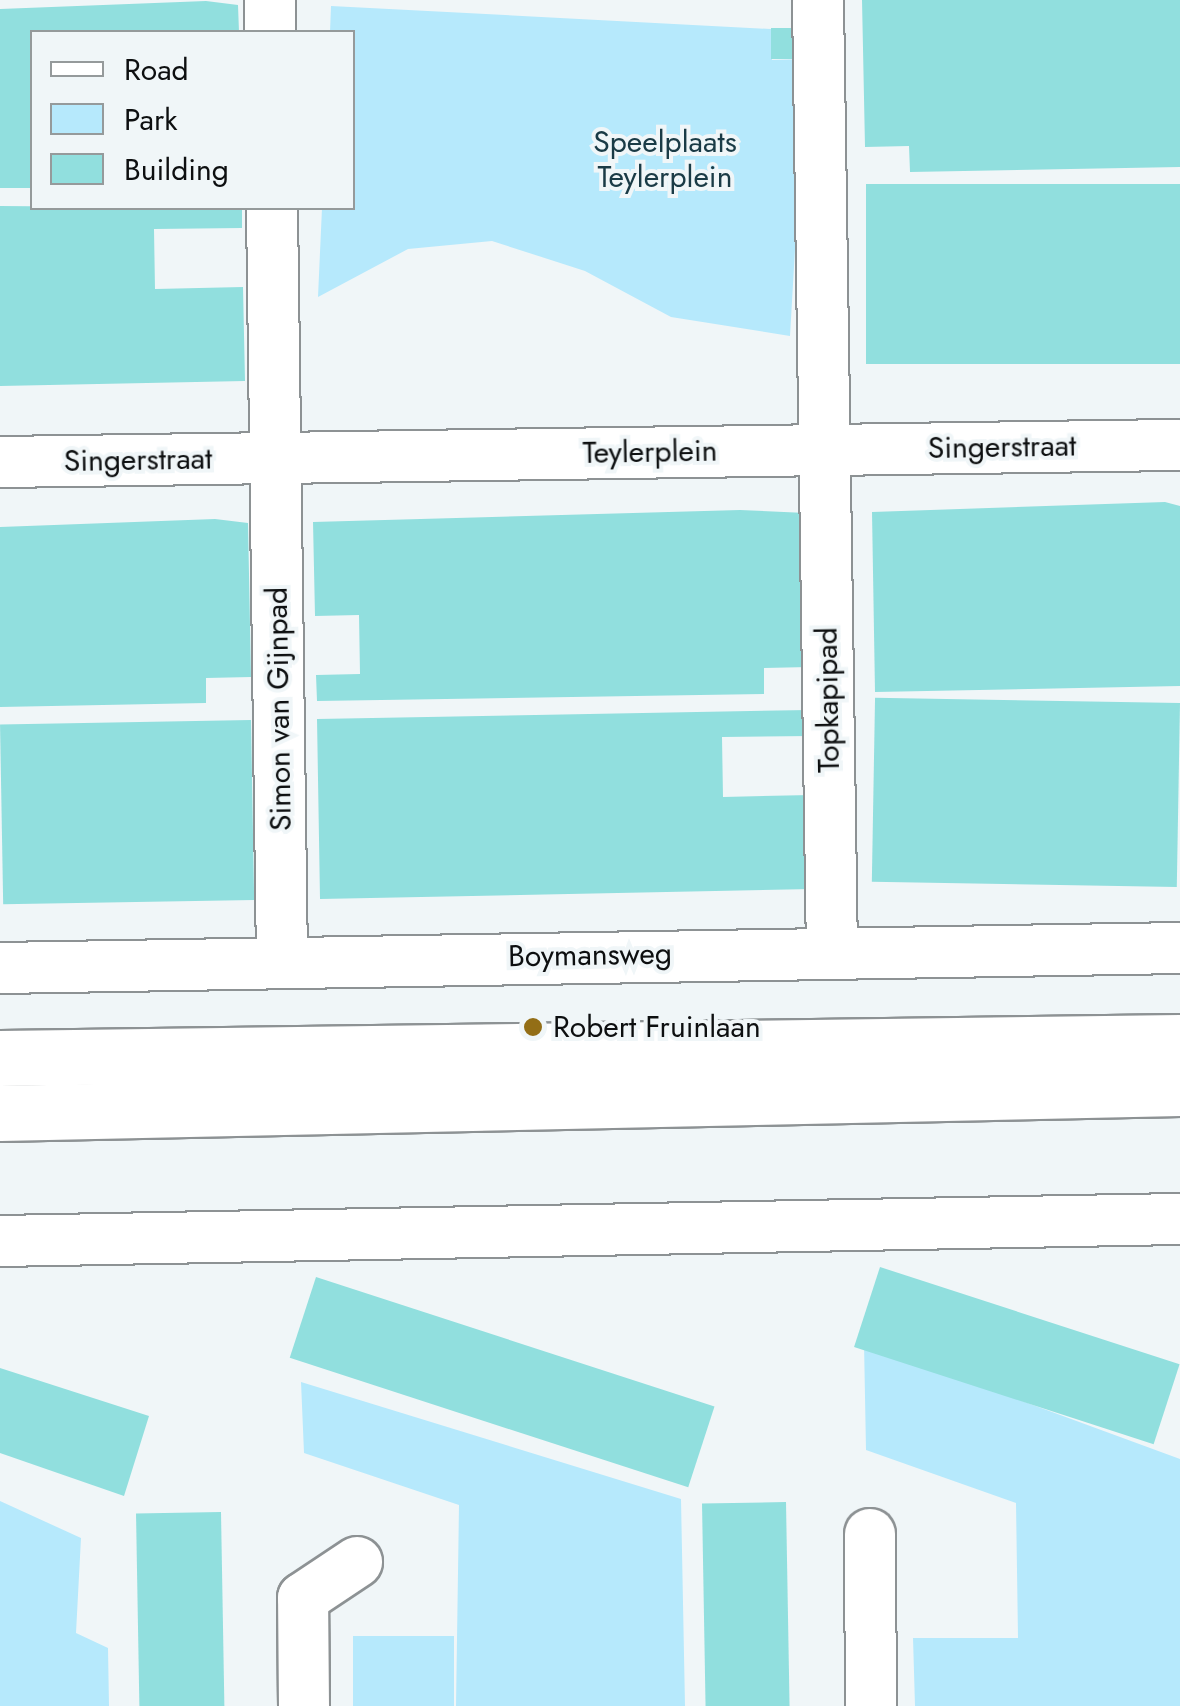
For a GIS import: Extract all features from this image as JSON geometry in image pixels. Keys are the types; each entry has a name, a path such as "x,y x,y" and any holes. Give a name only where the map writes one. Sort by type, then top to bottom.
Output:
{"street":[{"path":"270,0 270,30"},
{"path":"818,0 825,449"},
{"path":"272,210 276,458"},
{"name":"Singerstraat","path":"825,449 1180,445"},
{"name":"Teylerplein","path":"276,458 825,449"},
{"name":"Topkapipad","path":"825,449 832,951"},
{"name":"Singerstraat","path":"0,462 276,458"},
{"name":"Simon van Gijnpad","path":"276,458 282,961"},
{"name":"Boymansweg","path":"0,968 1180,948"},
{"path":"0,1058 1180,1042"},
{"path":"0,1113 1180,1088"},
{"path":"0,1241 1180,1219"},
{"path":"870,1534 871,1706"},
{"path":"304,1706 304,1598 357,1562"}],"green space":[{"name":"Speelplaats Teylerplein","path":"331,6 771,29 772,60 806,59 790,336 671,317 585,271 492,241 408,249 318,297 322,210 355,210 355,30 330,30"},
{"path":"864,1343 1180,1459 1180,1706 915,1706 913,1638 1018,1638 1016,1503 866,1450"},
{"path":"301,1382 681,1499 685,1706 456,1706 459,1505 304,1453"},
{"path":"0,1501 81,1538 76,1633 108,1648 109,1706 0,1706"},
{"path":"353,1636 454,1636 454,1706 353,1706"}],"building":[{"path":"862,0 1180,0 1180,167 910,172 909,146 865,147"},
{"path":"206,1 238,5 239,30 30,30 30,188 0,188 0,9"},
{"path":"771,28 806,28 806,59 771,59"},
{"path":"866,184 1180,184 1180,364 866,364"},
{"path":"0,206 30,206 30,210 242,210 242,228 154,229 155,289 243,287 245,381 0,386"},
{"path":"1165,502 1180,506 1180,686 875,692 872,512"},
{"path":"740,510 806,513 809,667 764,668 764,694 317,701 316,675 360,674 359,615 315,616 313,522"},
{"path":"215,519 248,523 251,677 206,678 206,703 0,707 0,527"},
{"path":"875,698 1180,703 1177,887 872,882"},
{"path":"809,710 810,736 722,737 723,797 811,795 812,889 320,899 317,719"},
{"path":"251,720 254,900 3,904 0,724"},
{"path":"880,1267 1180,1364 1154,1444 854,1347"},
{"path":"316,1277 714,1406 688,1487 290,1358"},
{"path":"0,1368 149,1416 124,1496 0,1453"},
{"path":"786,1502 790,1706 706,1706 702,1503"},
{"path":"221,1512 224,1706 139,1706 136,1513"}],"place":[{"name":"Robert Fruinlaan","path":"533,1027"}]}
